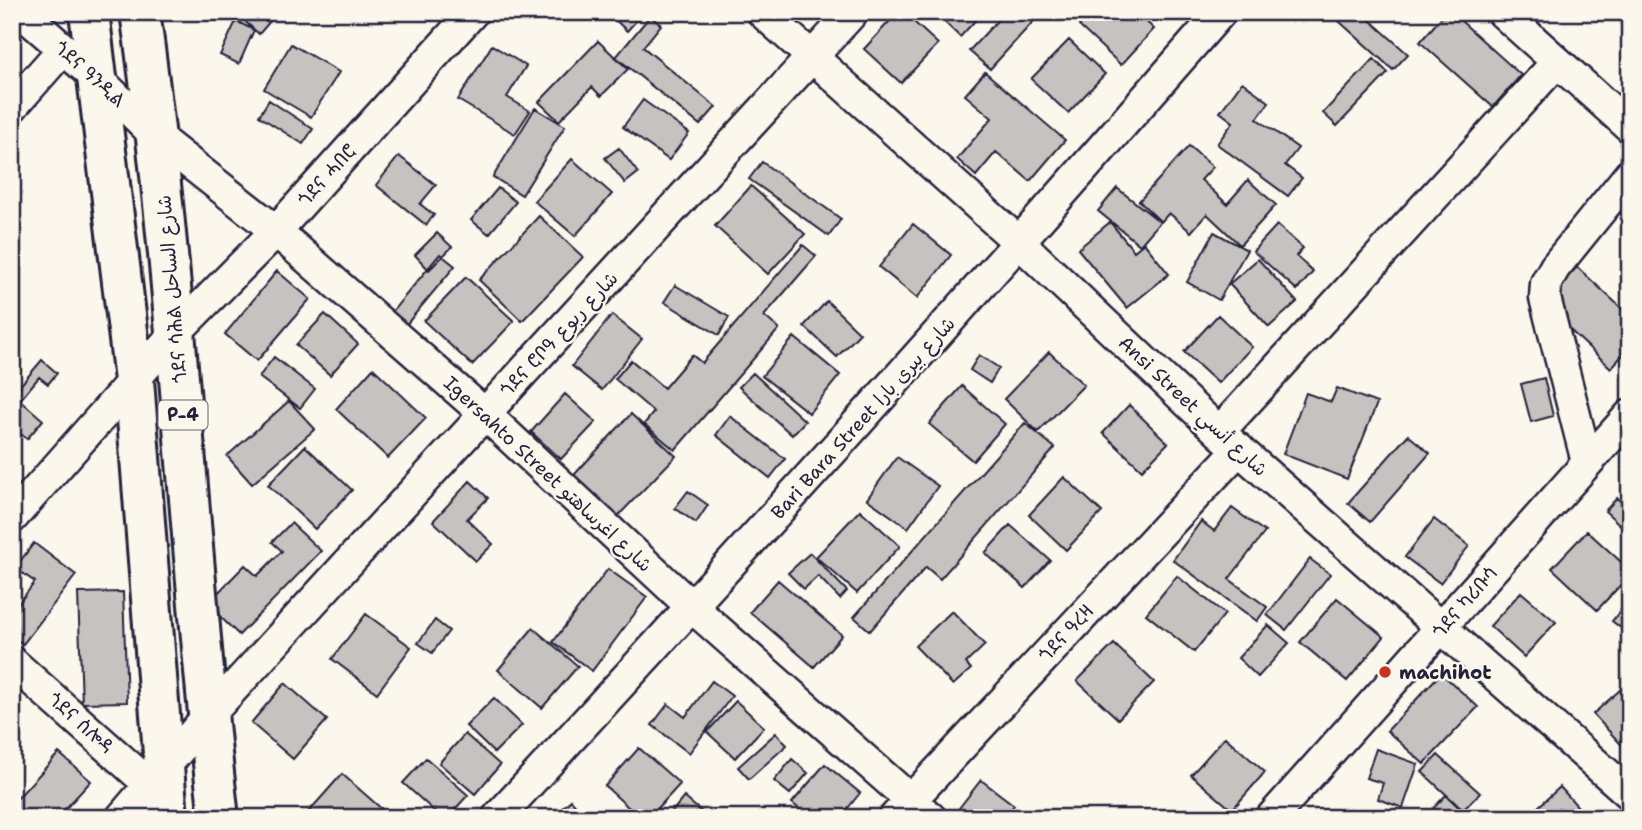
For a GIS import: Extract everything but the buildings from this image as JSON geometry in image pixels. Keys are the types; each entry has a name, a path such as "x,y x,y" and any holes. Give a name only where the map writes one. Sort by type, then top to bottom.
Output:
{"highway":[{"name":"P-4","path":"89,12 134,380 156,778 168,818"},
{"name":"ጎደና ሳሕል شارع الساحل","path":"140,12 158,138 207,717 219,818"}],"street":[{"name":"ጎደና ዓንዲል","path":"21,12 98,79 158,138"},
{"name":"ጎደና ሓበሮ","path":"12,518 176,332 276,231 473,12"},
{"name":"Ansi Street شارع أنسي","path":"762,12 1020,243 1228,440 1630,794"},
{"name":"ጎደና ሮቦዓ شارع ربوع","path":"121,818 207,717 852,12"},
{"name":"Bari Bara Street شارع بيرى بارا","path":"497,818 693,608 1020,243 1221,12"},
{"path":"1502,12 1630,127"},
{"path":"12,107 63,49"},
{"name":"ጎደና ዓረዛ","path":"912,812 1228,440 1557,62"},
{"name":"Igersahto Street شارع اغرساهتو","path":"158,138 276,231 485,414 912,812"},
{"path":"1587,462 1545,298 1546,283 1555,267 1630,174"},
{"name":"ጎደና ካሪቡሳ","path":"1271,818 1630,415"},
{"name":"ጎደና ሰሎዳ","path":"12,662 156,778"}],"place":[{"name":"machihot","path":"1385,672"}]}
